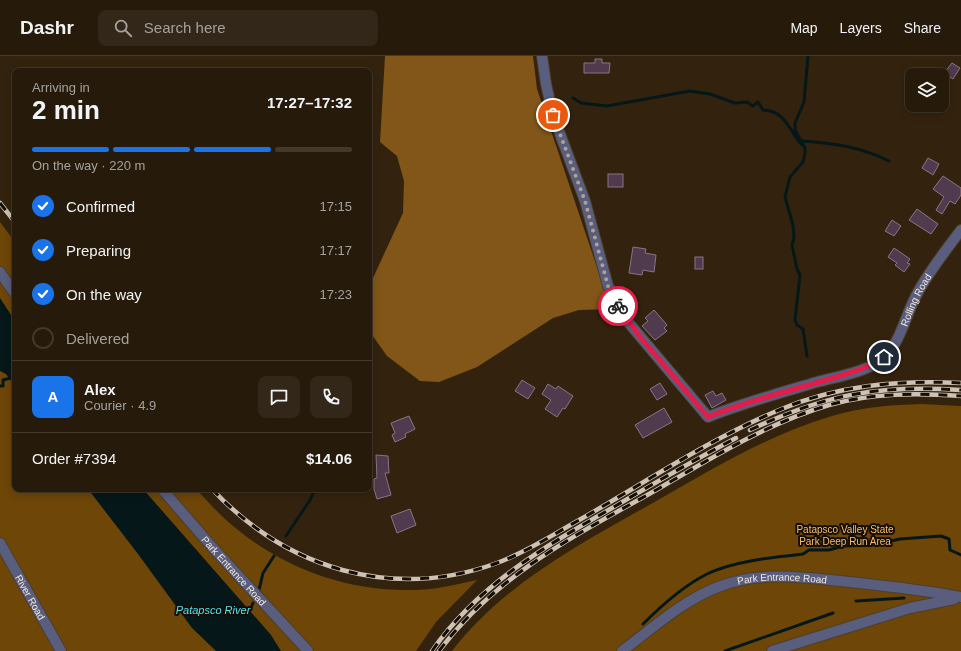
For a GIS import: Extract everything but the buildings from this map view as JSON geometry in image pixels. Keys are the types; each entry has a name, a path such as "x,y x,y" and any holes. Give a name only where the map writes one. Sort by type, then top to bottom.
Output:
{"street":[{"name":"Rolling Road","path":"542,56 553,115 585,201 608,286 628,322 708,417 733,407 873,365 884,357 897,340 917,293 961,230"},
{"path":"0,272 12,290"},
{"name":"Park Entrance Road","path":"165,492 308,651"},
{"name":"River Road","path":"0,543 61,651"},
{"name":"Park Entrance Road","path":"622,651 690,600 718,587 741,580 765,577 795,577 912,588 961,597"},
{"name":"Park Entrance Road","path":"772,651 934,601 961,597"}],"green space":[{"path":"0,222 12,238 12,492 199,492 224,518 243,534 264,548 285,561 331,579 381,589 415,590 424,590 477,580 436,622 416,651 0,651"},
{"name":"Patapsco Valley State Park Deep Run Area","path":"922,404 961,406 961,651 452,651 473,626 496,604 547,565 700,476 743,453 787,432 832,416 854,410"}],"shaded area":[{"path":"385,56 533,56 537,89 611,309 579,310 553,318 477,367 439,382 420,381 387,356 372,335 373,278 403,213 404,181 397,156 380,142"}],"water":[{"path":"0,298 12,316 12,382 6,374 0,371"},
{"name":"Patapsco River","path":"90,492 146,492 271,635 281,651 216,651 192,628"}],"waterway":[{"path":"807,356 803,329 797,325 795,320 800,275 797,269 792,245 794,238 793,225 785,197 790,177 803,162 805,153 805,148 795,130 795,123 804,102 808,56"},
{"path":"573,98 581,103 607,106 690,91 710,94 735,103 747,102 753,106 758,102 763,110 770,111 782,118 802,145"},
{"path":"802,141 847,146 868,152 889,161"},
{"path":"0,386 3,386 3,380 12,378"},
{"path":"286,536 314,492"},
{"path":"643,624 673,596 698,579 717,570 741,563 767,558 803,554 809,550 829,550 843,546 873,545 900,539 941,536 949,539 950,550 961,555"},
{"path":"259,590 263,573 274,556"},
{"path":"856,601 904,598"},
{"path":"248,615 253,603"},
{"path":"725,651 833,613"}],"railway":[{"path":"0,203 12,218"},
{"path":"215,492 241,517 273,540 307,558 343,570 380,577 419,579 458,574 497,563 519,554 703,447 753,421 779,410 823,395 868,386 914,382 961,383"},
{"path":"750,430 803,408 828,400 852,395 903,389 961,390"},
{"path":"439,651 462,624 486,600 512,578 540,558 597,523 720,453 763,431 806,412 861,398 911,394 961,396"},
{"path":"432,651 470,606 514,569 537,553 587,523 736,438"}],"way so far":[{"path":"553,115 585,201 608,286 618,306"}],"route":[{"path":"618,306 640,337 708,417 733,407 873,365 884,357"}]}
